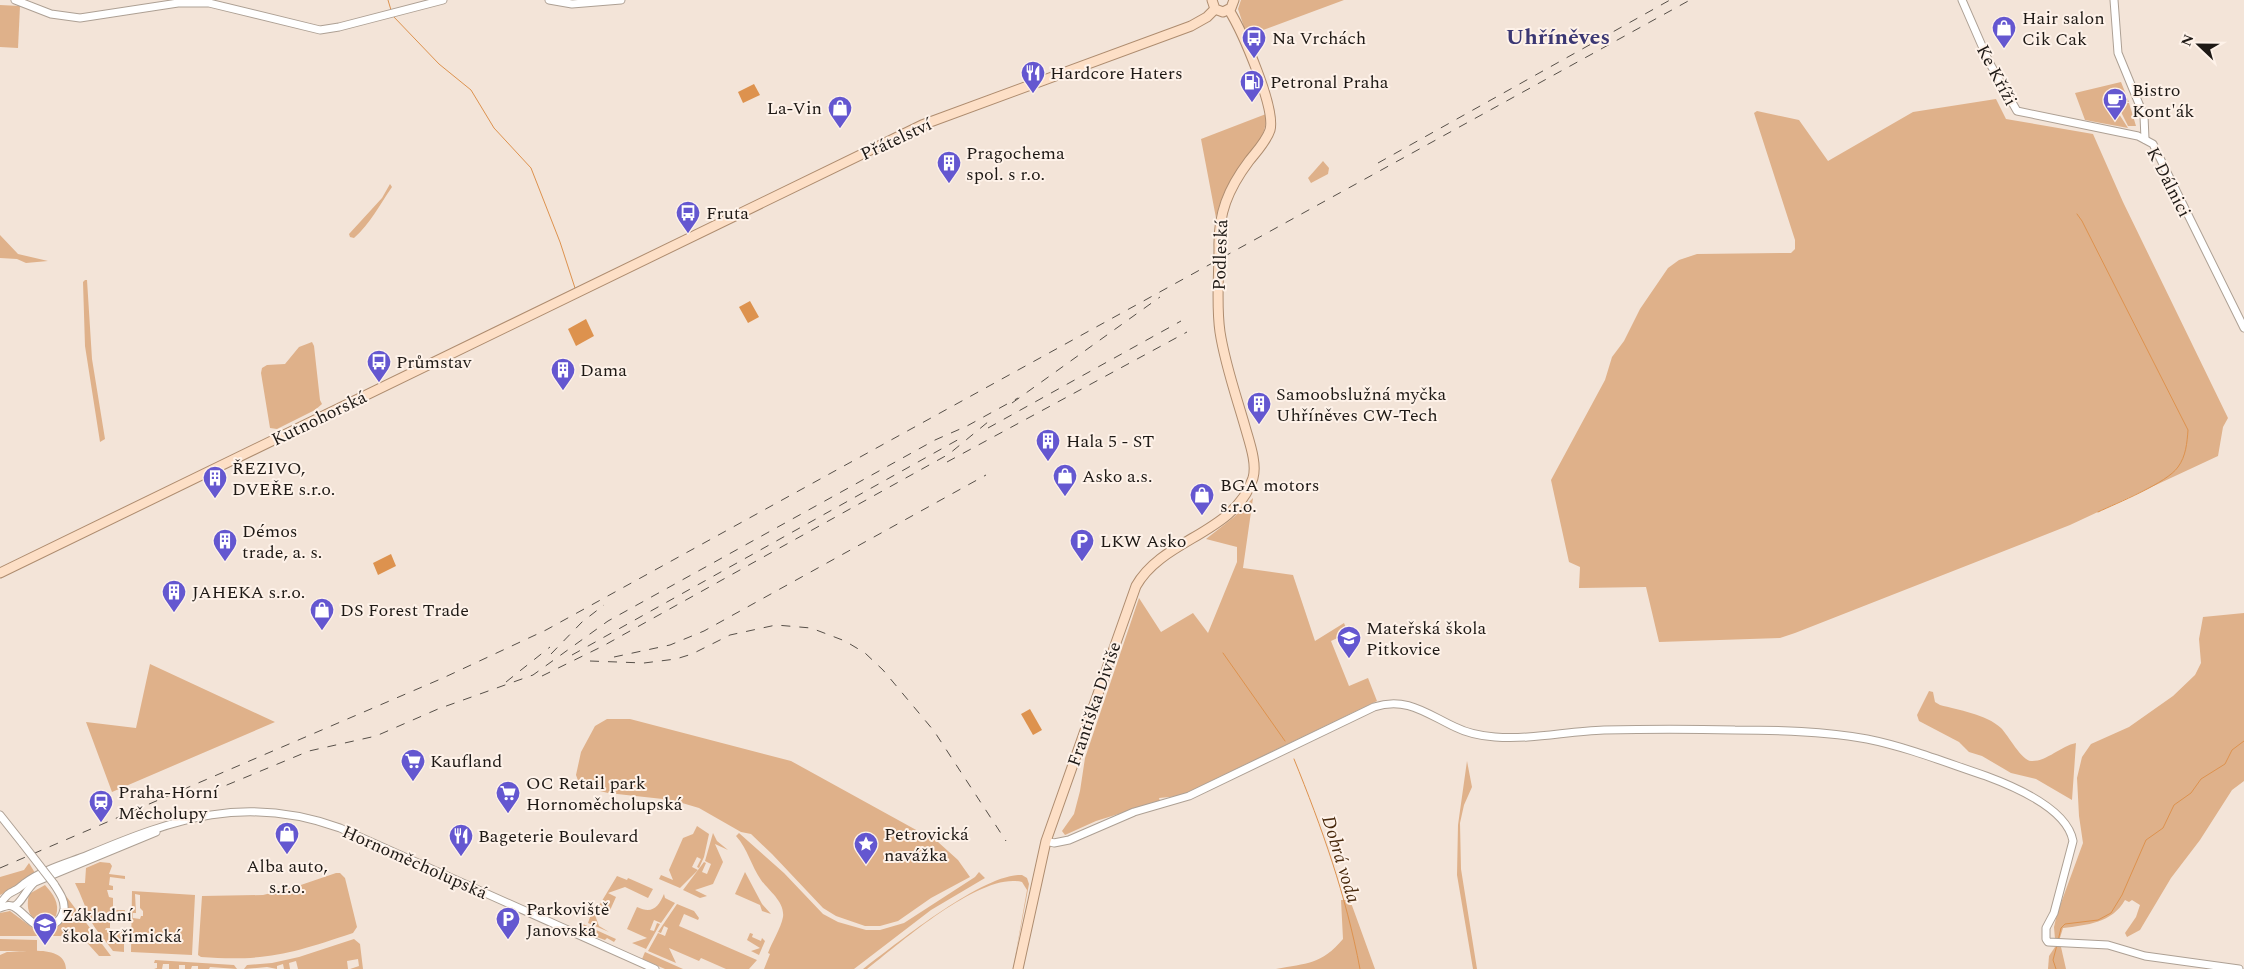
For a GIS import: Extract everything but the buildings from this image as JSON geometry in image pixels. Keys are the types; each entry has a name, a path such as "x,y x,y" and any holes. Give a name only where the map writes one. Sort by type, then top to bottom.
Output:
{"main road":[{"path":"1212,0 1216,9 1223,12 1229,10 1234,0"},
{"name":"Přátelství","path":"584,289 922,126 1191,26 1207,18 1216,9"},
{"name":"Podleská","path":"1229,10 1244,39 1268,104 1271,120 1265,139 1228,192 1219,227 1220,327 1253,461 1254,471 1249,488"},
{"name":"Kutnohorská","path":"0,573 584,289"},
{"name":"Františka Diviše","path":"1018,969 1046,842 1139,581 1157,560 1228,514 1237,506 1249,488"}],"street":[{"path":"15,0 50,14 72,18 95,17 164,4 192,2 219,4 313,29 328,30 443,0"},
{"path":"549,0 572,4 622,0"},
{"name":"Ke Kříži","path":"1962,0 1989,62 2017,111 2145,139"},
{"name":"K Dálnici","path":"2114,0 2118,53 2144,116 2145,139 2159,152 2190,222 2244,328"},
{"path":"1046,842 1054,843 1069,840 1134,812 1189,796 1387,703 1409,705 1460,730 1493,737 1602,730 1676,729 1821,733 1878,742 1923,754 2003,782 2022,790 2063,820 2070,831 2072,846 2054,913 2046,928 2046,939 2055,944 2108,945 2144,956 2239,969"},
{"name":"Hornoměcholupská","path":"0,908 12,901 25,883 134,835 203,815 238,811 280,813 315,820 340,828 655,969"},
{"path":"0,815 54,884 61,894 65,906 62,916 49,927 39,926 24,915 12,901"}],"shaded area":[{"path":"1241,0 1344,0 1247,36 1238,9"},
{"path":"0,5 20,6 18,48 0,47"},
{"path":"2121,82 2129,102 2119,101 2117,106 2119,114 2128,128 2085,120 2075,93"},
{"path":"754,84 760,95 743,103 738,92"},
{"path":"1996,99 2006,119 2093,134 2123,202 2228,418 2223,427 2218,456 2070,525 1780,638 1659,642 1646,587 1579,588 1580,567 1569,562 1551,480 1605,380 1612,357 1624,341 1640,309 1668,268 1679,260 1697,254 1791,253 1795,249 1795,240 1754,113 1757,111 1799,120 1828,161 1913,112"},
{"path":"2120,103 2129,103 2136,126 2128,126 2118,106"},
{"path":"1266,114 1266,124 1259,142 1228,186 1216,218 1201,139"},
{"path":"1323,161 1329,168 1328,174 1311,183 1308,178"},
{"path":"390,184 392,187 370,220 354,238 350,237 349,234 382,198"},
{"path":"0,235 18,254 48,261 26,263 17,259 0,258"},
{"path":"87,280 92,359 105,439 100,442 85,346 83,282"},
{"path":"750,301 759,317 748,323 739,307"},
{"path":"586,319 594,336 576,346 568,329"},
{"path":"312,342 322,404 315,410 277,429 270,428 261,373 262,368 267,365 285,364 299,347"},
{"path":"1253,498 1243,568 1293,575 1315,641 1344,623 1348,633 1331,641 1349,686 1368,678 1377,701 1180,796 1159,798 1160,801 1096,821 1065,835 1062,831 1074,814 1085,758 1139,598 1161,632 1193,613 1208,633 1237,562 1237,547 1206,539 1234,517"},
{"path":"391,554 396,566 378,575 373,563"},
{"path":"2244,613 2244,781 2232,790 2200,840 2171,878 2140,930 2127,937 2125,933 2136,917 2140,905 2132,900 2129,902 2125,900 2120,908 2106,918 2090,924 2063,928 2059,941 2055,939 2054,927 2057,914 2083,843 2079,816 2077,778 2082,757 2091,744 2129,727 2173,696 2195,675 2201,663 2199,639 2203,617"},
{"path":"150,664 275,722 112,792 86,722 136,728"},
{"path":"1929,691 1933,692 1935,702 1940,705 1972,713 1995,723 2027,760 2037,761 2076,743 2072,800 2036,779 2011,773 1982,756 1969,752 1959,742 1919,721 1917,715"},
{"path":"1030,709 1042,730 1033,735 1021,714"},
{"path":"607,719 630,719 791,761 938,842 958,860 970,877 931,898 898,921 880,926 865,926 836,916 823,908 751,834 741,832 699,808 672,800 608,793 580,786 576,775 581,752 595,726"},
{"path":"1467,761 1472,787 1464,805 1460,823 1461,869 1477,969 1473,969 1457,875 1458,825"},
{"path":"697,826 709,834 704,857 699,868 697,867 701,859 697,857 692,867 698,870 680,888 659,879 661,875 673,880 669,870 683,838 693,834"},
{"path":"713,833 717,841 728,850 715,844 723,862 713,884 695,890 707,896 700,898 683,890 704,862 706,863 702,872 707,874 711,864 705,861"},
{"path":"739,833 784,873 823,914 838,922 866,930 880,930 904,923 975,877 979,872 985,878 931,910 854,969 764,969 770,954 768,953 782,921 782,906 758,875 744,846 736,836"},
{"path":"100,862 110,863 112,866 109,874 125,876 125,879 110,877 109,885 113,886 113,890 107,890 109,897 113,898 113,910 125,910 124,921 110,920 110,928 105,930 124,931 124,952 113,951 95,927 75,883 85,883 86,868"},
{"path":"29,863 35,873 20,885 0,895 0,877 24,870"},
{"path":"745,872 762,904 771,914 762,911 760,905 735,894"},
{"path":"340,873 345,878 357,927 353,933 295,951 261,957 223,958 201,957 198,955 202,896 263,895 292,888"},
{"path":"1022,875 1027,878 1029,884 1013,969 1027,890 1022,882 1005,882 985,887 963,898 985,885 1005,877"},
{"path":"617,876 627,880 628,878 653,889 648,898 625,887 608,893 616,897 607,917 597,912 595,915 599,926 609,932 588,923"},
{"path":"45,885 55,899 57,911 56,916 43,923 31,916 28,904 29,894"},
{"path":"132,891 195,895 192,955 131,952","holes":["135,894 140,895 140,908 143,911 143,916 140,919 133,918 133,913 136,913"]},
{"path":"664,894 665,898 675,903 661,923 654,920 650,930 654,931 657,923 660,924 646,949 632,943 647,938 627,929 637,907 651,910 657,906"},
{"path":"66,896 111,956 99,956 81,936 0,936 0,913 10,911 34,929 51,929 62,921 67,913"},
{"path":"963,898 919,928 867,969 863,969 917,928"},
{"path":"1341,900 1350,900 1375,969 1276,969 1305,964 1328,954 1335,948 1343,939"},
{"path":"677,904 694,911 699,918 698,920 684,914 679,926 757,960 749,969 726,969 701,958 699,961 669,948 676,963 648,951 658,933 665,936 668,928 664,926 661,933 658,932"},
{"path":"583,924 616,939 614,942 607,938 605,940 583,932 581,929"},
{"path":"750,933 753,934 752,937 761,941 762,938 765,941 759,955 751,951 760,948 747,940"},
{"path":"0,939 37,940 37,951 0,951"},
{"path":"354,939 360,944 363,969 350,969 359,966 358,959 347,961 348,969 298,969 296,961 289,963 290,969 284,969 283,964 277,966 277,969 267,967 244,969 247,965 272,963 299,957"},
{"path":"2055,947 2061,947 2066,969 2048,969 2049,956"},
{"path":"43,951 52,953 64,961 66,969 0,969 0,955 7,952"},
{"path":"645,952 683,969 665,969 642,959"},
{"path":"155,960 234,965 237,969 210,967 209,969 198,969 198,966 192,966 191,969 185,969 185,965 179,965 179,969 169,969 169,964 163,964 162,969 154,969 157,968 157,963 154,963"}],"waterway":[{"path":"388,0 391,10"},
{"path":"393,16 439,64 471,90 494,128 531,168 560,242 575,288"},
{"path":"2077,214 2188,430 2187,445 2183,458 2172,473 2164,480 2098,512"},
{"name":"Dobrá voda","path":"1223,653 1285,741"},
{"path":"2058,941 2061,928 2065,924 2098,920 2111,913 2122,895 2146,840 2163,828 2174,805 2191,793 2201,779 2225,764 2232,750 2244,741"},
{"name":"Dobrá voda","path":"1294,759 1332,862 1348,915 1360,969"},
{"path":"2056,969 2053,960 2057,945"}],"railway":[{"path":"1378,163 1670,0"},
{"path":"0,868 443,678 546,630 1690,0"},
{"path":"1012,403 1160,297"},
{"path":"988,428 1181,321"},
{"path":"947,462 1187,332"},
{"path":"210,792 309,751 376,736 438,709 533,675 608,621 935,440 967,426 1018,398"},
{"path":"542,676 603,646 949,454 994,417"},
{"path":"572,655 961,438"},
{"path":"614,657 670,645 704,631 986,475"},
{"path":"551,654 582,622 604,605"},
{"path":"590,661 644,663 676,659 692,654 730,635 776,625 811,628 845,641 865,653 883,670 934,731 1006,841"},
{"path":"506,682 550,647"}],"place":[{"name":"Hair salon Cik Cak","path":"2004,49"},
{"name":"Na Vrchách","path":"1254,59"},
{"name":"Hardcore Haters","path":"1033,94"},
{"name":"Petronal Praha","path":"1252,103"},
{"name":"Bistro Kont'ák","path":"2115,121"},
{"name":"La-Vin","path":"840,129"},
{"name":"Pragochema spol. s r.o.","path":"949,184"},
{"name":"Fruta","path":"688,234"},
{"name":"Průmstav","path":"379,383"},
{"name":"Dama","path":"563,391"},
{"name":"Samoobslužná myčka Uhříněves CW-Tech","path":"1259,425"},
{"name":"Hala 5 - ST","path":"1048,462"},
{"name":"Asko a.s.","path":"1065,497"},
{"name":"ŘEZIVO, DVEŘE s.r.o.","path":"215,499"},
{"name":"BGA motors s.r.o.","path":"1202,516"},
{"name":"Démos trade, a. s.","path":"225,562"},
{"name":"LKW Asko","path":"1082,562"},
{"name":"JAHEKA s.r.o.","path":"174,613"},
{"name":"DS Forest Trade","path":"322,631"},
{"name":"Mateřská škola Pitkovice","path":"1349,659"},
{"name":"Kaufland","path":"413,782"},
{"name":"OC Retail park Hornoměcholupská","path":"508,814"},
{"name":"Praha-Horní Měcholupy","path":"101,823"},
{"name":"Alba auto, s.r.o.","path":"287,855"},
{"name":"Bageterie Boulevard","path":"461,857"},
{"name":"Petrovická navážka","path":"866,865"},
{"name":"Parkoviště Janovská","path":"508,940"},
{"name":"Základní škola Křimická","path":"45,946"}],"district":[{"name":"Uhříněves","path":"1558,36"}]}
